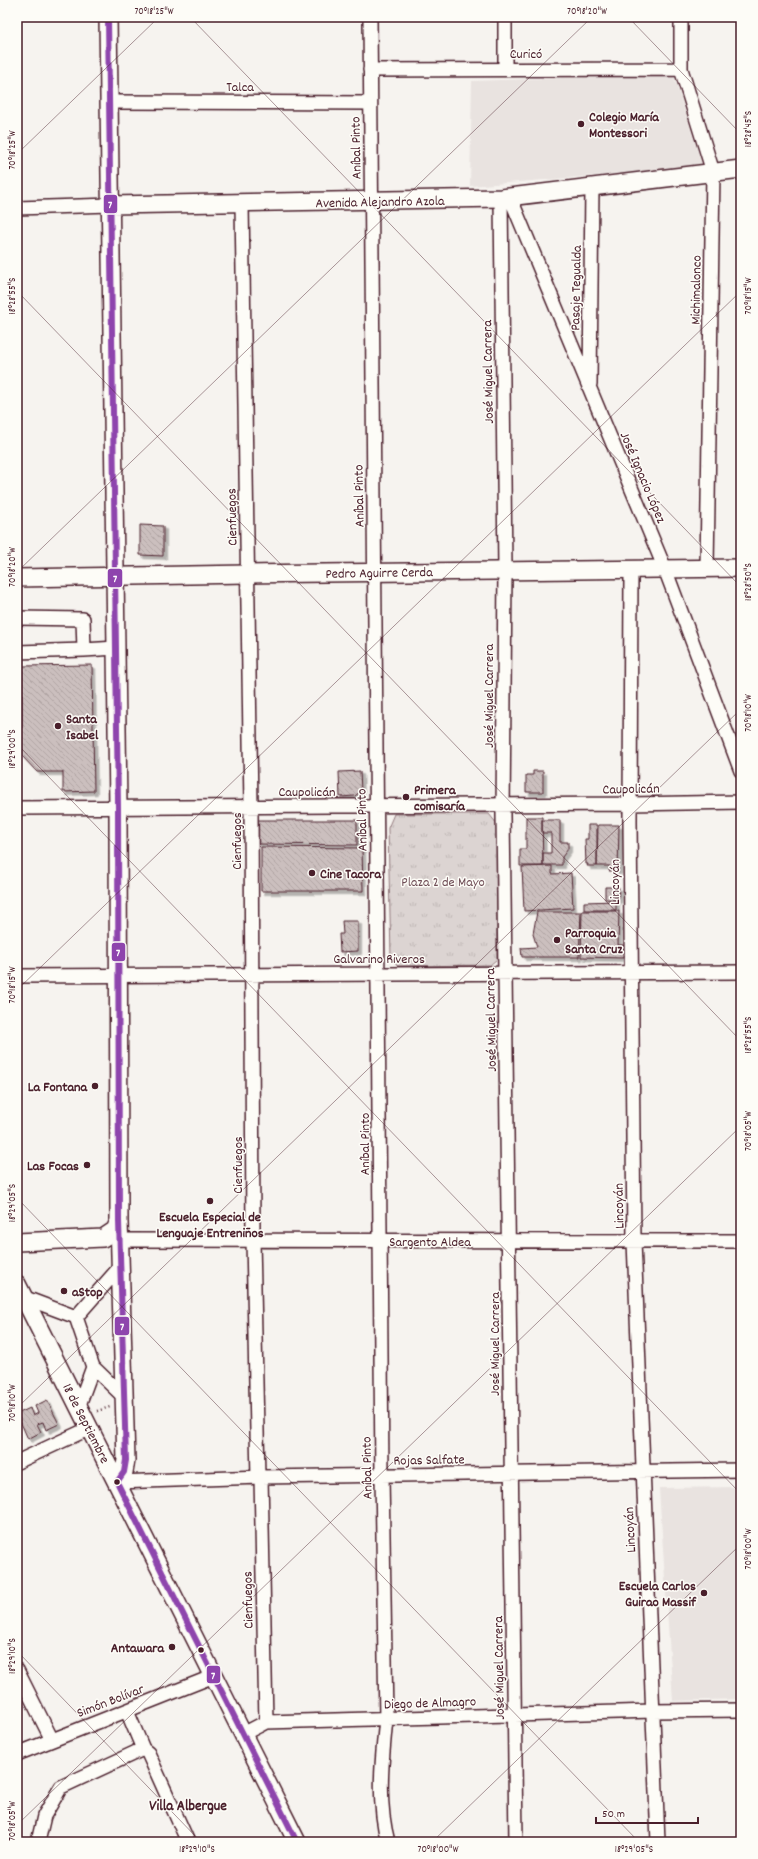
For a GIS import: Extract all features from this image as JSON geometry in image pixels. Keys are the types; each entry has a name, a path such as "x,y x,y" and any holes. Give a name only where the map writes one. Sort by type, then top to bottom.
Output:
{"main road":[{"path":"108,17 118,808 119,1221 125,1466 117,1482"},
{"name":"Avenida Alejandro Azola","path":"111,205 242,204 506,198 741,169"},
{"name":"Pedro Aguirre Cerda","path":"17,578 505,570 741,568"},
{"path":"17,1242 103,1238 115,1230 119,1221"},
{"name":"18 de Septiembre","path":"20,1290 297,1842"}],"street":[{"name":"Aníbal Pinto","path":"370,17 382,1476 386,1719 382,1758 382,1805 384,1826 388,1842"},
{"path":"504,17 505,69"},
{"name":"Michimalonco","path":"682,17 681,69 713,172 707,568"},
{"name":"Curicó","path":"370,70 681,69"},
{"name":"Talca","path":"110,102 370,103"},
{"name":"Pasaje Tegualda","path":"590,389 592,187"},
{"name":"José Ignacio López","path":"506,198 590,389 665,569 741,771"},
{"name":"José Miguel Carrera","path":"506,198 503,805 516,1842"},
{"name":"Cienfuegos","path":"242,204 251,807 253,1240 266,1722"},
{"name":"Avenida Alejandro Azola","path":"17,208 111,205"},
{"name":"Lincoyán","path":"631,569 630,972 634,1241 642,1472 658,1842"},
{"path":"17,618 83,618 84,650"},
{"path":"17,652 116,648"},
{"name":"Caupolicán","path":"17,808 741,802"},
{"name":"Galvarino Riveros","path":"17,976 741,972"},
{"name":"Sargento Aldea","path":"120,1240 741,1242"},
{"path":"76,1316 120,1267"},
{"path":"20,1290 76,1316 93,1366 124,1400"},
{"path":"17,1462 84,1416 93,1366"},
{"name":"Rojas Salfate","path":"117,1482 259,1478 741,1470"},
{"path":"17,1670 52,1740"},
{"name":"Simón Bolívar","path":"17,1754 214,1676"},
{"name":"Diego de Almagro","path":"243,1734 266,1722 653,1711 741,1710"},
{"path":"127,1711 143,1749 148,1753 188,1842"},
{"path":"38,1842 44,1816 61,1787 143,1749"}],"path":[{"path":"84,1416 124,1400"}],"shaded area":[{"name":"Colegio María Montessori","path":"673,74 703,167 470,186 472,81"},
{"name":"Escuela Carlos Guirao Massif","path":"741,1487 741,1699 673,1701 659,1488"}],"green space":[{"name":"Plaza 2 de Mayo","path":"394,814 489,814 497,824 497,959 490,965 398,966 391,957 388,828"}],"building":[{"path":"140,525 163,526 163,556 140,555"},
{"name":"Santa Isabel","path":"92,665 94,791 63,792 63,772 37,772 22,756 22,666"},
{"path":"17,666 22,666 22,694 17,694"},
{"path":"360,771 361,791 355,796 340,797 339,772"},
{"path":"533,771 543,771 543,792 526,792 526,775 533,775"},
{"path":"526,817 542,817 543,866 520,866 520,849 526,849"},
{"path":"257,820 357,820 357,845 257,844"},
{"path":"542,820 560,820 560,842 568,842 568,849 562,857 562,865 543,865 543,853 551,853 551,833 542,833"},
{"path":"588,825 597,825 597,866 587,866 588,864 586,864 585,839 588,839"},
{"path":"598,825 619,825 618,871 609,871 610,866 597,866"},
{"name":"Cine Tacora","path":"261,847 362,848 363,891 261,891"},
{"path":"552,866 552,874 571,873 573,908 524,911 522,867"},
{"path":"605,887 619,887 618,900 605,899"},
{"path":"616,901 616,910 584,910 584,902"},
{"path":"582,911 619,911 618,945 623,945 623,958 581,957"},
{"name":"Parroquia Santa Cruz","path":"537,912 581,912 579,957 522,957 521,948 537,947 533,934"},
{"path":"342,921 358,921 358,951 340,952 339,934 343,934"},
{"path":"47,1400 59,1424 46,1430 43,1422 37,1424 41,1432 28,1439 17,1414 30,1408 33,1416 38,1413 35,1406"}],"transit line":[{"name":"7","path":"108,17 118,808 119,1221 126,1460 124,1472 117,1482 297,1842"}],"place":[{"name":"Colegio María Montessori","path":"581,124"},
{"name":"Santa Isabel","path":"58,726"},
{"name":"Primera comisaría","path":"406,797"},
{"name":"Cine Tacora","path":"312,873"},
{"name":"Parroquia Santa Cruz","path":"557,940"},
{"name":"La Fontana","path":"95,1086"},
{"name":"Las Focas","path":"87,1165"},
{"name":"Escuela Especial de Lenguaje Entreniños","path":"210,1201"},
{"name":"aStop","path":"64,1291"},
{"name":"Escuela Carlos Guirao Massif","path":"704,1593"},
{"name":"Antawara","path":"172,1647"}],"district":[{"name":"Villa Albergue","path":"188,1805"}]}
